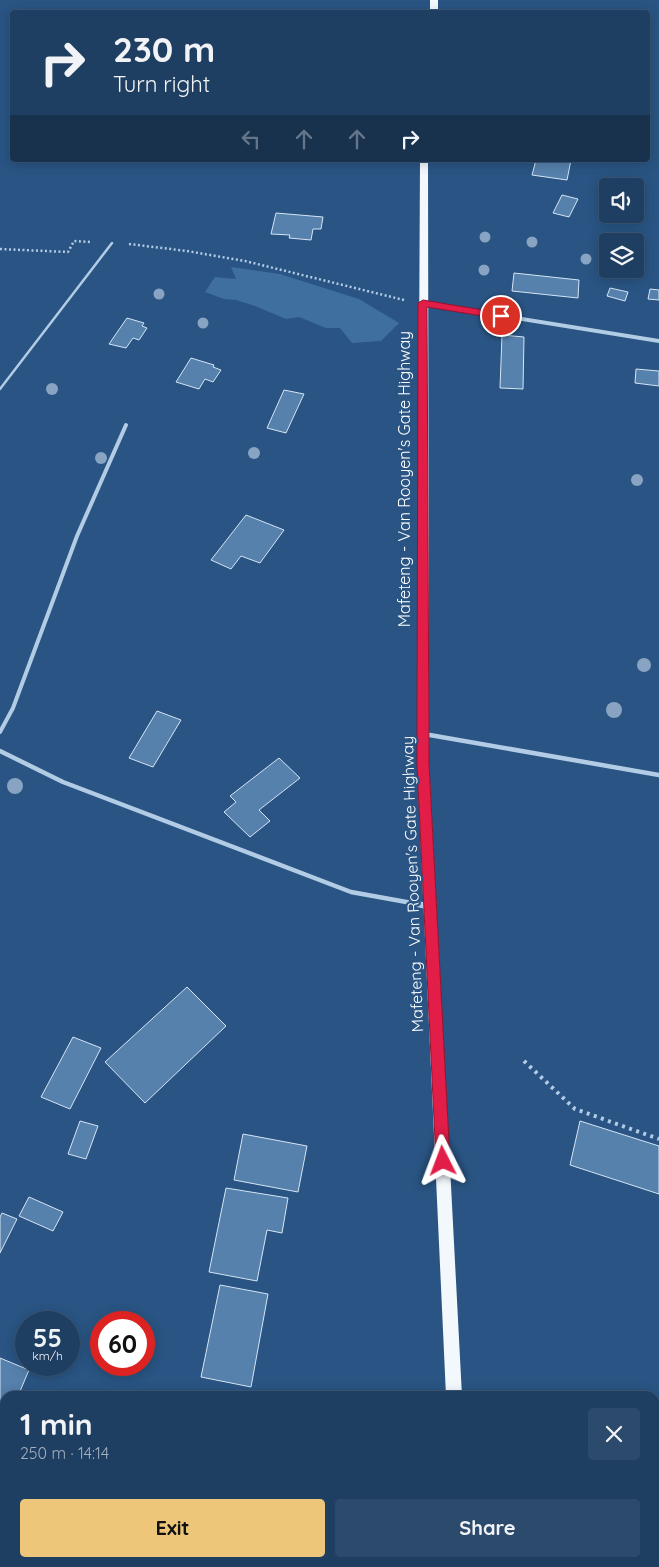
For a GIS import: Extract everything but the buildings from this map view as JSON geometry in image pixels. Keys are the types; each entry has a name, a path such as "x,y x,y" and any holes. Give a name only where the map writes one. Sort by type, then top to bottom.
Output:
{"main road":[{"name":"Mafeteng - Van Rooyen's Gate Highway","path":"424,162 423,764 454,1391"}],"street":[{"path":"423,303 659,341"},
{"path":"424,734 659,775"},
{"path":"0,751 63,782 351,892 430,906"}],"lane":[{"path":"0,389 112,243"},
{"path":"0,732 13,708 77,536 126,426"}],"path":[{"path":"0,249 68,252 74,241 170,247 283,269 380,296 423,303"},
{"path":"524,1061 575,1109 659,1139"}],"shaded area":[{"path":"231,267 280,274 359,299 399,323 381,341 352,343 340,328 326,328 299,317 286,319 255,306 236,300 224,299 205,292 215,277 236,279"}],"route":[{"path":"443,1161 423,764 423,303 501,316"}]}
